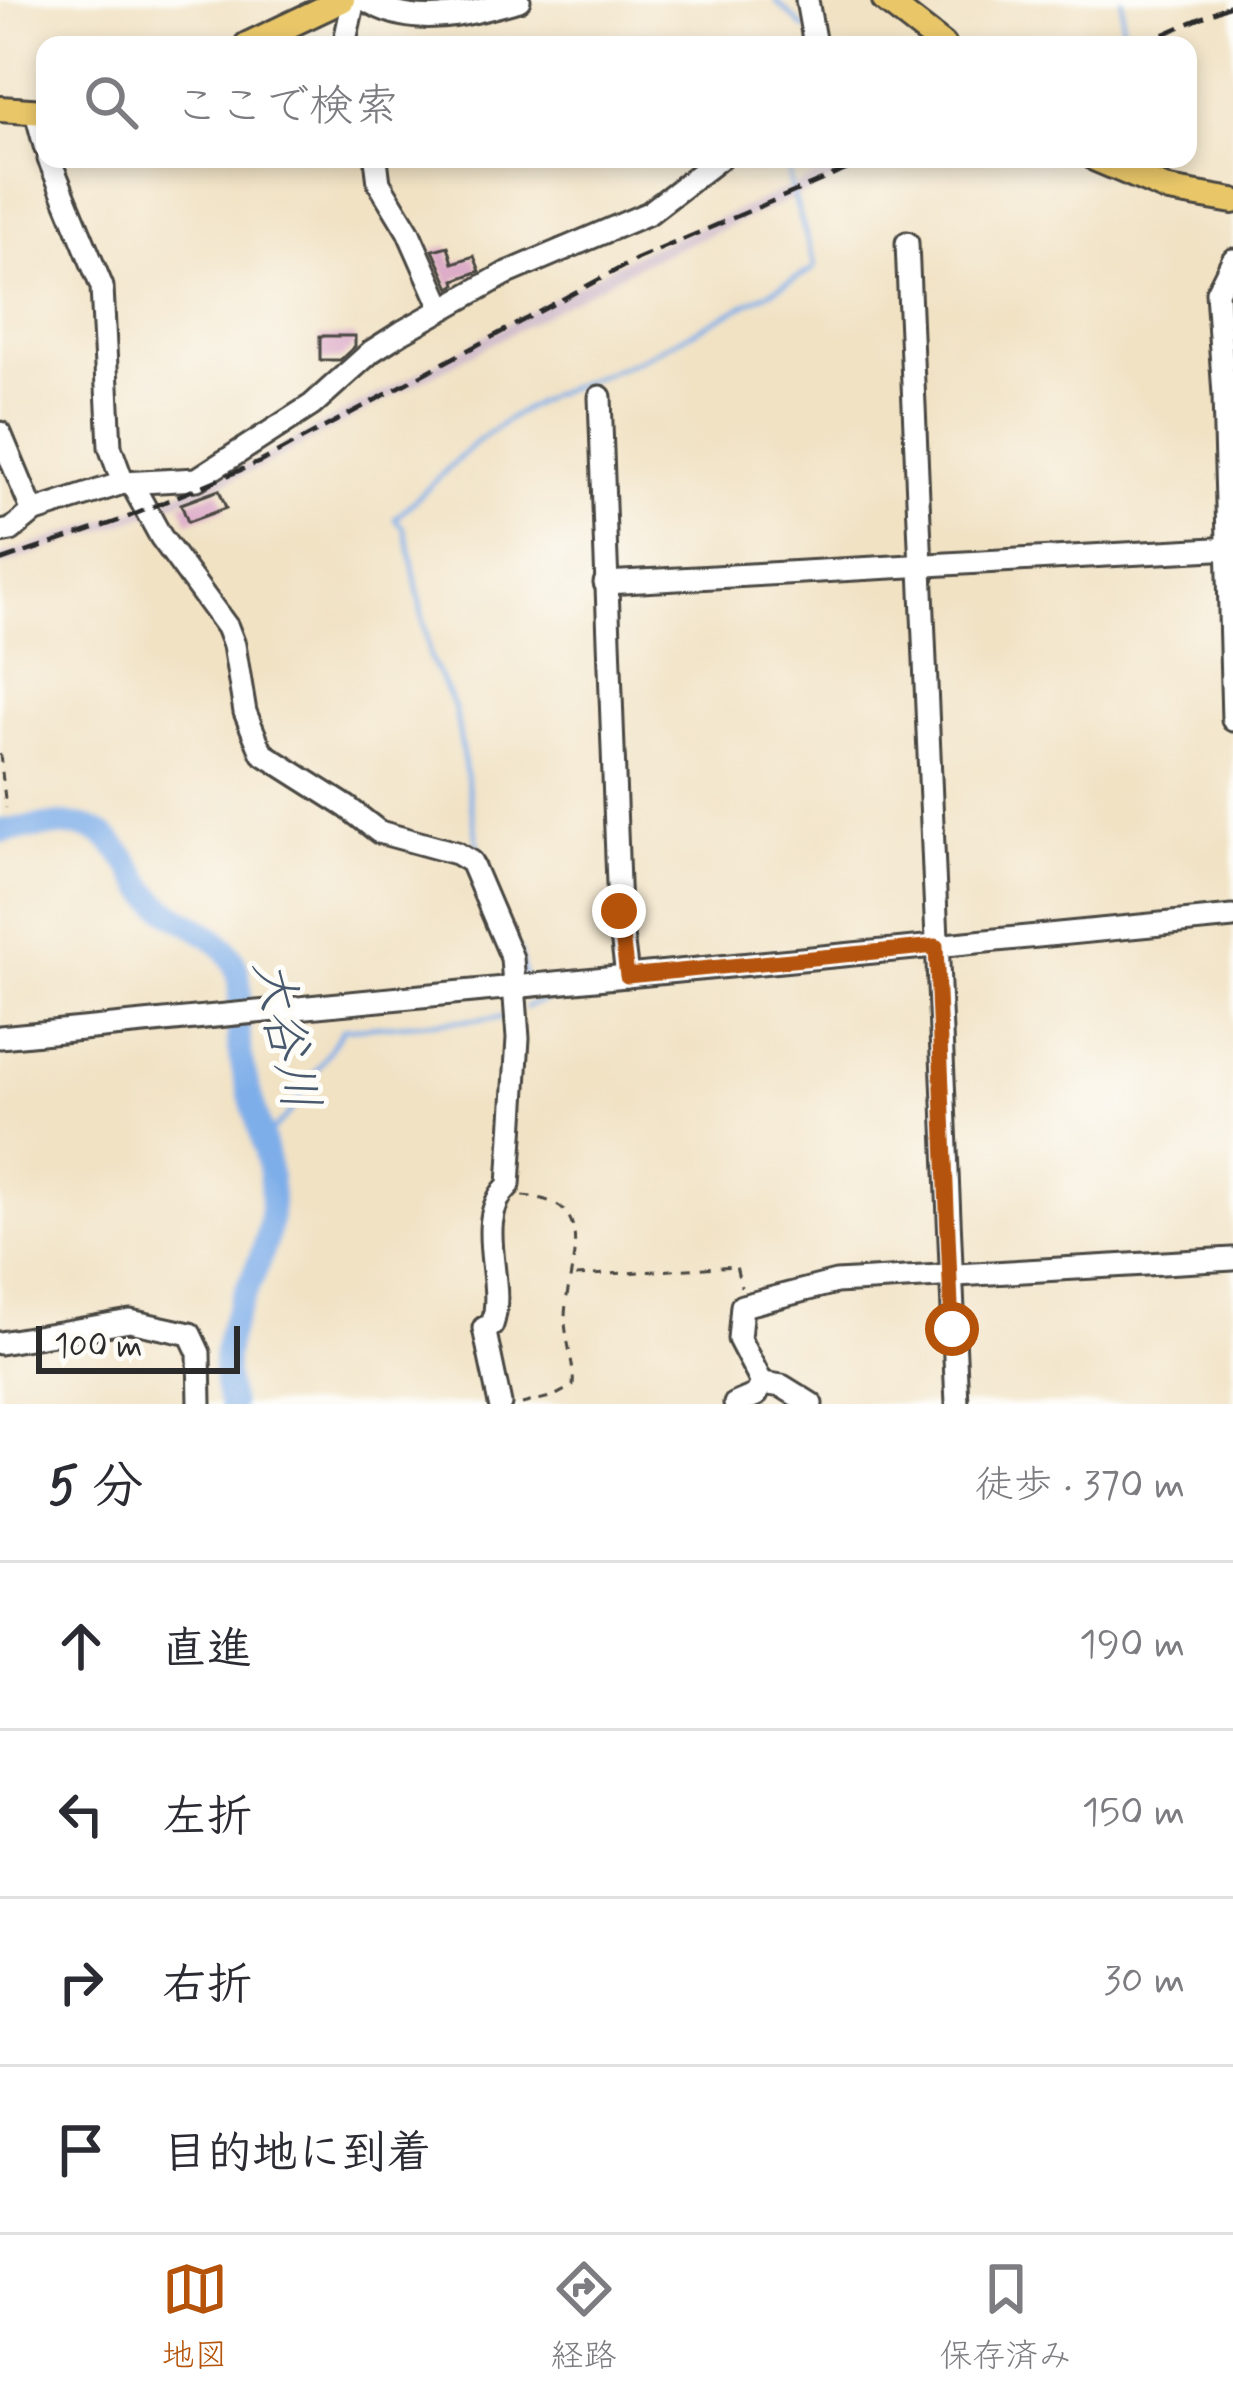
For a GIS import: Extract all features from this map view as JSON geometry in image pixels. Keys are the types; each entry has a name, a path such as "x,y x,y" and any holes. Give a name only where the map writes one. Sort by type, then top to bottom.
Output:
{"main road":[{"path":"266,36 342,0"},
{"path":"885,0 931,36"},
{"path":"0,109 36,112"},
{"path":"1117,168 1168,190 1233,202"}],"street":[{"path":"346,36 354,0"},
{"path":"366,0 394,14 429,18 463,15 519,0"},
{"path":"807,0 813,36"},
{"path":"53,168 102,287 108,428 128,484 227,627 256,745 379,832 471,862 512,958 521,999 509,1185 494,1209 491,1255 496,1314 484,1328 500,1404"},
{"path":"378,168 380,183 408,231 442,308"},
{"path":"0,532 11,530 33,512 128,484 197,479 312,405 372,351 442,308 520,267 650,213 708,168"},
{"path":"907,243 957,1404"},
{"path":"1233,260 1216,292 1230,549 1233,720"},
{"path":"600,397 619,911 627,976"},
{"path":"0,434 33,512"},
{"path":"605,583 1230,549"},
{"path":"0,1037 257,1011 521,999 627,976 1233,917"},
{"path":"762,1383 739,1339 742,1306 836,1282 1233,1259"},
{"path":"0,1343 130,1321 190,1334 199,1353 200,1404"},
{"path":"735,1404 756,1394 762,1383"},
{"path":"762,1383 782,1386 811,1404"}],"path":[{"path":"0,754 6,808"},
{"path":"503,1191 557,1204 568,1214 574,1232 565,1319 573,1386 522,1404"},
{"path":"573,1276 736,1266 742,1306"}],"shaded area":[{"path":"836,168 864,168 639,265 263,466 148,515 0,566 0,556 143,507 259,459 635,254"}],"building":[{"path":"448,246 453,263 474,256 480,271 455,280 450,288 433,250"},
{"path":"320,336 355,336 355,346 340,360 320,360"},
{"path":"219,490 226,508 188,522 181,504"}],"waterway":[{"path":"775,0 805,29"},
{"path":"1122,0 1123,36"},
{"path":"480,858 455,709 430,657 409,545 404,528 395,519 474,444 519,412 637,361 812,270 815,265 789,168"},
{"name":"大谷川","path":"0,831 70,825 103,835 153,898 212,938 234,963 240,1053 270,1172 271,1213 267,1238 226,1352 231,1404"},
{"path":"520,951 525,981"},
{"path":"526,1007 548,999 667,986"},
{"path":"264,1139 290,1113 343,1029 511,1017"}],"railway":[{"path":"1160,36 1233,4"},
{"path":"0,561 121,520 260,462 637,259 850,168"}],"route":[{"path":"619,911 627,976 936,946 952,1329"}]}
